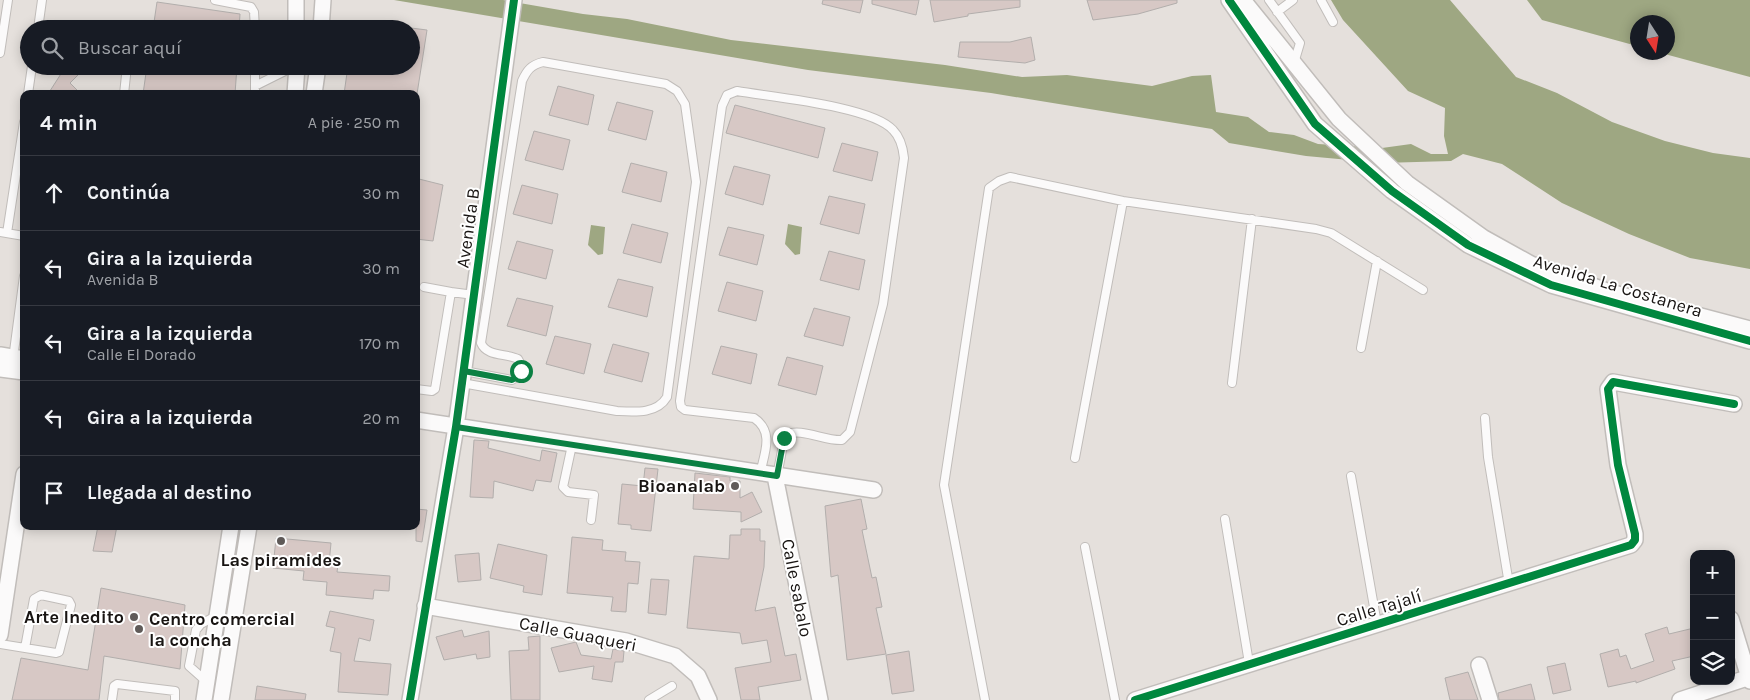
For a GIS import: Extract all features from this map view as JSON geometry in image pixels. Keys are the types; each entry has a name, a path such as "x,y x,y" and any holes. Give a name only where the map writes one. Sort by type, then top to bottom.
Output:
{"street":[{"name":"Avenida B","path":"410,700 456,427 514,0"},
{"name":"Avenida La Costanera","path":"1229,0 1316,124 1392,191 1468,244 1516,270 1551,285 1750,341"},
{"name":"Avenida La Costanera","path":"1243,0 1339,119 1407,182 1484,238 1531,264 1610,292 1750,330"},
{"path":"322,20 323,3"},
{"path":"295,90 296,75"},
{"path":"315,90 317,75"},
{"name":"Calle Tajalí","path":"1135,700 1249,663 1509,585 1631,545 1635,540 1635,534 1618,465 1608,389 1610,385 1613,382 1734,404"},
{"path":"420,421 874,490"},
{"name":"Calle sabalo","path":"776,476 820,700"},
{"path":"0,634 6,546 20,490"},
{"path":"204,694 230,530"},
{"path":"221,700 248,530"},
{"name":"Calle Guaqueri","path":"425,606 626,641 674,656 698,676 709,700"},
{"path":"1680,700 1750,679 1735,632"},
{"path":"1479,665 1490,700"}],"lane":[{"path":"0,53 8,0"},
{"path":"39,20 42,0"},
{"path":"215,0 251,7 254,12 254,20"},
{"path":"1269,0 1300,44 1294,63"},
{"path":"1277,12 1293,0"},
{"path":"1322,0 1333,22"},
{"path":"542,62 666,84 677,91 684,104 696,182 667,397 664,402 652,410 637,412 617,411 463,377 512,380 519,376 521,371 518,359 491,353 483,348 481,343 522,81 526,71 533,65 542,62"},
{"path":"29,90 31,75"},
{"path":"124,90 126,75"},
{"path":"255,75 255,90"},
{"path":"255,90 281,75"},
{"path":"760,474 768,440 763,426 754,418 685,410 681,407 680,401 722,106 727,95 737,91 837,108 880,120 893,129 899,137 904,158 883,304 850,432 842,440 833,440 795,432 785,435 776,476"},
{"path":"20,143 3,232 20,235"},
{"path":"985,700 944,485 990,188 999,181 1010,177 1123,201 1252,219 1331,233 1422,290"},
{"path":"1075,458 1123,201"},
{"path":"1232,382 1252,219"},
{"path":"1361,348 1377,261"},
{"path":"424,287 474,294"},
{"path":"420,390 432,391 435,389 451,292"},
{"path":"12,364 20,305"},
{"path":"1485,418 1488,457 1509,585"},
{"path":"572,445 563,487 568,492 594,495 591,520"},
{"path":"1351,476 1377,624"},
{"path":"1225,519 1249,663"},
{"path":"1085,547 1115,700"},
{"path":"0,644 25,648 59,652 71,605 69,601 40,595 34,599 25,648"},
{"path":"112,700 114,686 117,684 175,691 175,700"},
{"path":"649,700 672,686"}],"shaded area":[{"path":"394,0 503,0 583,14 627,19 731,40 945,65 1022,77 1067,75 1152,86 1192,76 1211,75 1216,112 1248,117 1269,132 1294,135 1318,144 1382,148 1411,144 1431,154 1448,154 1444,136 1445,108 1408,91 1343,20 1331,0 1450,0 1516,77 1557,93 1612,122 1665,141 1713,153 1750,158 1750,269 1690,258 1629,234 1562,203 1502,164 1463,154 1451,161 1382,163 1306,156 1229,143 1212,129 991,93 808,70"},
{"path":"1527,0 1750,0 1750,77 1675,57 1675,15 1630,15 1630,44 1542,20"},
{"path":"788,224 802,227 800,254 795,255 785,244"},
{"path":"591,225 605,227 603,254 598,255 588,245"}],"building":[{"path":"823,0 863,0 860,13 822,4"},
{"path":"872,0 919,0 916,15 872,4"},
{"path":"930,0 1020,0 1020,7 968,14 968,16 934,22"},
{"path":"1087,0 1177,0 1177,3 1138,14 1093,20"},
{"path":"157,2 240,14 240,20 154,20"},
{"path":"420,29 427,30 420,75"},
{"path":"1031,37 1035,60 1025,63 958,57 960,42 1010,42"},
{"path":"60,75 78,75 70,83 77,90 51,90"},
{"path":"146,75 236,75 235,90 144,90"},
{"path":"347,75 420,75 418,90 345,90"},
{"path":"558,86 594,95 588,125 549,115"},
{"path":"617,102 653,111 646,140 608,130"},
{"path":"735,105 825,128 818,158 726,133"},
{"path":"534,131 570,140 563,170 525,160"},
{"path":"842,143 878,152 872,181 833,171"},
{"path":"631,163 667,172 661,202 622,192"},
{"path":"734,166 770,175 763,205 725,194"},
{"path":"420,179 443,185 433,241 420,239"},
{"path":"522,185 558,194 552,224 513,214"},
{"path":"829,196 865,204 859,234 820,224"},
{"path":"632,224 668,233 661,263 623,253"},
{"path":"728,227 764,235 757,265 719,255"},
{"path":"517,241 553,250 546,279 508,269"},
{"path":"829,251 865,260 859,290 820,280"},
{"path":"618,279 653,287 647,317 608,307"},
{"path":"727,282 763,291 756,321 718,311"},
{"path":"517,298 553,306 546,336 507,326"},
{"path":"814,308 850,317 843,346 804,336"},
{"path":"555,336 591,344 584,374 546,364"},
{"path":"613,344 649,353 642,382 604,372"},
{"path":"721,346 757,354 751,384 712,374"},
{"path":"787,357 823,366 816,395 778,385"},
{"path":"474,440 489,441 488,448 540,461 542,450 557,453 551,482 536,480 533,491 494,481 493,498 470,497"},
{"path":"645,468 658,469 651,531 631,529 631,525 618,524 622,484 643,486"},
{"path":"695,473 730,477 730,481 740,481 740,498 752,492 762,512 741,522 741,512 693,509"},
{"path":"861,499 867,529 862,530 872,578 876,577 882,607 876,608 886,654 847,660 838,575 831,577 825,506"},
{"path":"420,509 427,510 422,542 416,541 416,530 420,530"},
{"path":"741,529 760,529 760,541 765,541 764,567 755,611 775,607 785,656 796,654 801,680 758,687 760,700 741,700 735,668 771,662 767,640 742,644 740,633 687,628 694,556 729,559 730,535 741,535"},
{"path":"97,530 116,530 112,552 93,551"},
{"path":"572,537 603,540 602,550 626,552 625,561 640,562 638,584 628,583 626,612 611,611 613,597 567,593"},
{"path":"276,538 331,543 329,564 338,565 337,572 390,576 389,591 374,590 373,599 326,595 327,582 303,580 304,571 273,568"},
{"path":"498,544 547,555 542,595 523,592 524,586 490,578"},
{"path":"479,553 481,580 458,582 455,555"},
{"path":"651,579 669,580 666,615 648,613"},
{"name":"Centro comercial la concha","path":"101,588 185,605 180,669 104,656 99,700 12,700 21,658 88,670"},
{"path":"330,611 374,620 370,641 359,638 354,661 391,664 388,695 338,692 341,653 330,651 335,628 326,626"},
{"path":"1667,627 1669,634 1690,629 1690,657 1672,661 1675,669 1636,683 1636,681 1608,687 1600,654 1618,649 1620,657 1626,655 1631,669 1654,661 1645,634"},
{"path":"462,630 464,637 489,631 490,657 477,659 476,654 444,660 436,637"},
{"path":"540,636 540,700 511,700 509,651 529,650 528,637"},
{"path":"576,642 581,655 611,659 613,649 624,651 623,662 615,662 612,682 592,679 594,666 559,672 551,648"},
{"path":"909,651 914,691 892,694 886,655"},
{"path":"1565,663 1571,690 1553,694 1547,667"},
{"path":"1468,672 1478,700 1450,700 1445,678"},
{"path":"1531,684 1535,700 1499,700 1498,693"},
{"path":"257,686 306,694 305,700 255,700"}],"cycle path":[{"path":"410,700 456,427 514,0"},
{"path":"1229,0 1315,124 1392,191 1468,245 1551,285 1750,341"},
{"path":"1135,700 1631,545 1635,540 1635,534 1618,465 1608,389 1613,382 1734,404"}],"place":[{"name":"Bioanalab","path":"735,486"},
{"name":"Las piramides","path":"281,541"},
{"name":"Arte Inedito","path":"134,617"},
{"name":"Centro comercial la concha","path":"139,629"}],"route":[{"path":"521,371 519,376 512,380 464,371 456,427 777,476 784,438"}]}
